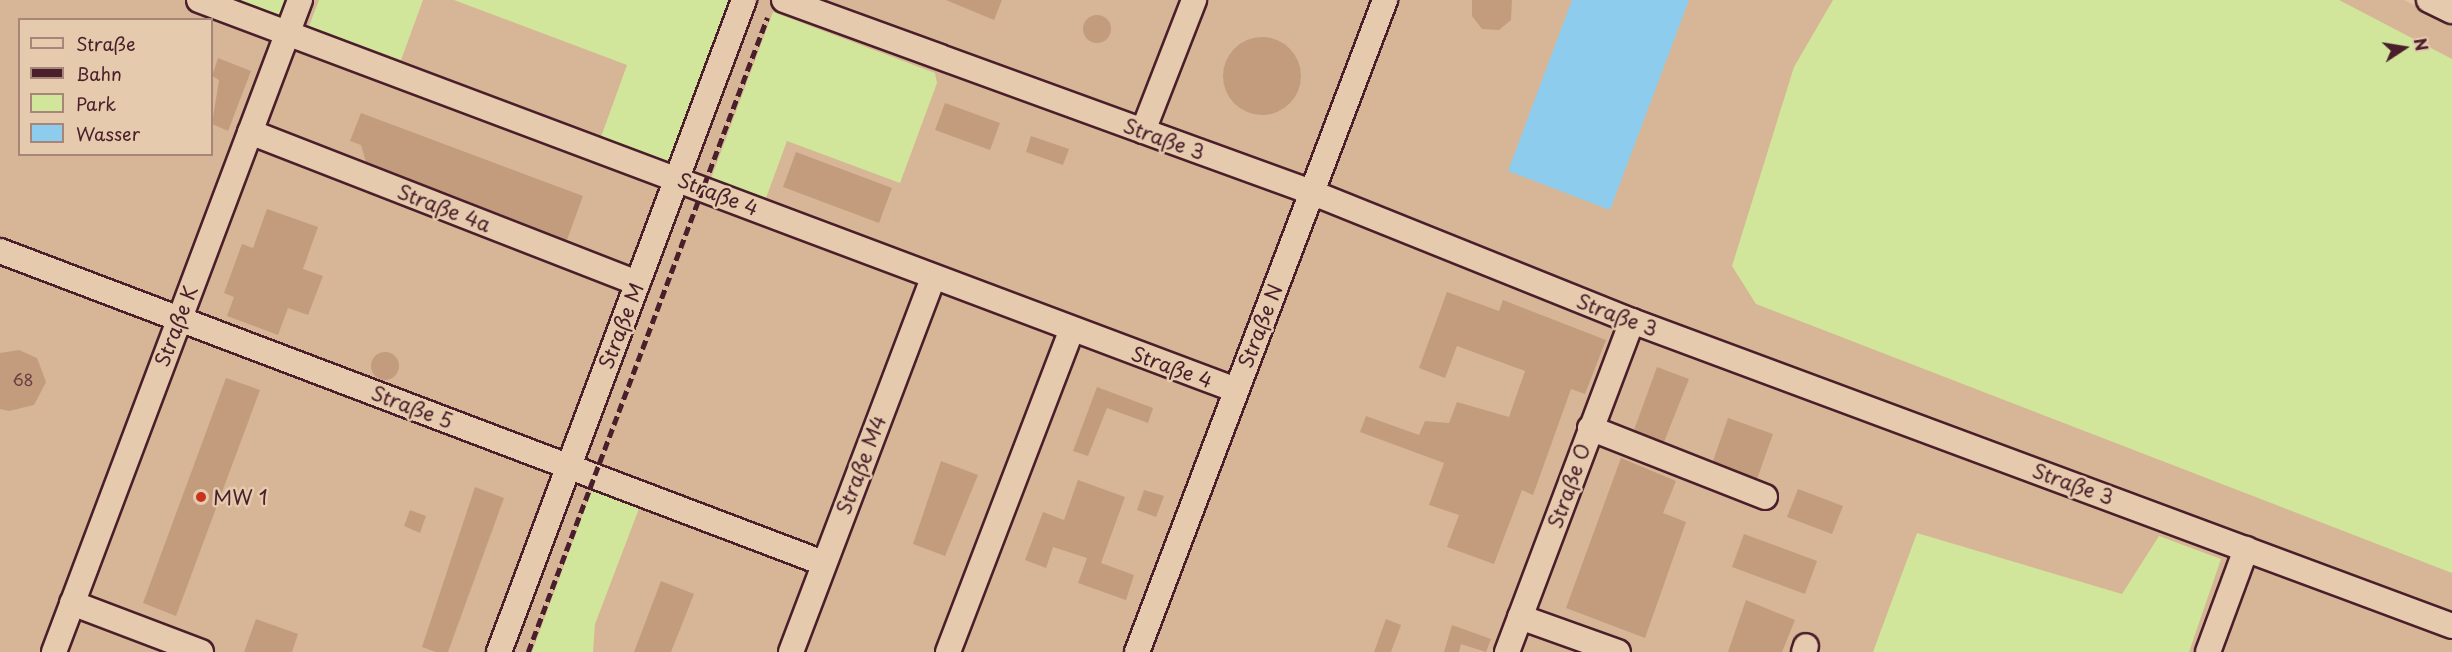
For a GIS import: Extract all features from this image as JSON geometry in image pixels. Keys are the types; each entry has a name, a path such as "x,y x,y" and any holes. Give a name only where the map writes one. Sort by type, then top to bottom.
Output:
{"street":[{"name":"Straße 4","path":"199,0 677,179 1071,331 1236,390"},
{"name":"Straße K","path":"54,652 300,0"},
{"name":"Straße M","path":"499,652 744,0"},
{"name":"Straße 3","path":"784,0 1311,192 1632,321 2452,626"},
{"path":"1143,131 1194,0"},
{"name":"Straße N","path":"1137,652 1384,0"},
{"path":"2429,0 2452,11"},
{"name":"Straße 4a","path":"250,132 638,283"},
{"name":"Straße 5","path":"0,251 823,562"},
{"name":"Straße M4","path":"791,652 823,562 933,279"},
{"name":"Straße O","path":"1507,652 1632,321"},
{"path":"948,652 1071,331"},
{"path":"1590,428 1765,497"},
{"path":"2208,652 2246,549"},
{"path":"72,603 201,652"},
{"path":"1520,616 1618,652"}],"shaded area":[{"path":"0,0 2404,0 2452,24 2452,652 0,652"}],"green space":[{"path":"217,0 289,0 277,18"},
{"path":"319,0 423,0 401,60 309,26"},
{"path":"454,0 729,0 669,162 601,137 627,65"},
{"path":"1833,0 2339,0 2452,59 2452,573 1756,304 1732,266 1794,67"},
{"path":"773,12 935,73 937,83 900,183 787,141 763,206 709,184"},
{"path":"593,487 640,506 595,624 593,652 532,652"},
{"path":"1917,533 2122,594 2159,536 2221,559 2189,652 1873,652"}],"water":[{"path":"1572,0 1689,0 1610,210 1508,171"}],"building":[{"path":"946,0 1002,0 994,20"},
{"path":"1472,0 1512,0 1511,20 1499,30 1482,29 1472,16"},
{"path":"1097,15 1107,19 1111,29 1107,39 1097,43 1087,39 1083,29 1087,19"},
{"path":"1262,37 1277,40 1290,48 1298,61 1301,76 1298,91 1290,104 1277,112 1262,115 1247,112 1234,104 1226,91 1223,76 1226,61 1234,48 1247,40"},
{"path":"218,58 251,71 228,131 213,124 219,80 213,77"},
{"path":"945,103 1000,123 990,150 935,130"},
{"path":"361,113 583,196 567,240 366,162 361,145 350,141"},
{"path":"1031,136 1069,149 1063,165 1026,152"},
{"path":"796,152 892,188 879,223 783,187"},
{"path":"267,209 318,227 303,269 323,276 308,315 288,308 278,335 227,316 234,297 224,293 242,244 253,248"},
{"path":"1447,292 1499,311 1503,300 1606,340 1585,394 1571,389 1533,495 1522,490 1494,564 1447,547 1459,515 1429,505 1444,463 1360,432 1366,416 1419,435 1425,421 1449,423 1457,402 1509,417 1525,371 1457,346 1445,378 1419,368"},
{"path":"19,350 37,358 46,382 34,405 9,411 0,409 0,353"},
{"path":"385,352 395,356 399,366 395,376 385,380 375,376 371,366 375,356"},
{"path":"1657,367 1689,379 1664,442 1634,430"},
{"name":"MW 1","path":"226,378 260,390 176,616 143,603"},
{"path":"1097,387 1153,408 1148,423 1107,408 1088,456 1073,451"},
{"path":"1728,418 1773,434 1757,479 1713,461"},
{"path":"1621,458 1676,481 1663,513 1686,522 1645,638 1566,608"},
{"path":"941,461 978,475 945,556 913,544"},
{"path":"1078,480 1125,497 1101,563 1134,575 1126,600 1078,583 1087,558 1053,547 1046,568 1025,560 1043,512 1064,520"},
{"path":"475,487 504,498 448,652 436,652 422,647"},
{"path":"1798,489 1843,506 1832,534 1787,517"},
{"path":"1144,490 1164,496 1156,517 1137,510"},
{"path":"410,510 426,516 420,533 404,526"},
{"path":"1744,534 1817,561 1805,594 1732,567"},
{"path":"661,581 694,594 671,652 634,652"},
{"path":"1746,600 1795,620 1782,652 1728,652"},
{"path":"256,619 298,634 292,652 244,652"},
{"path":"1386,619 1401,625 1391,652 1374,652"},
{"path":"1452,625 1491,639 1486,652 1461,644 1459,652 1444,652"}],"railway":[{"path":"528,652 767,18"}],"place":[{"name":"MW 1","path":"201,497"}]}
